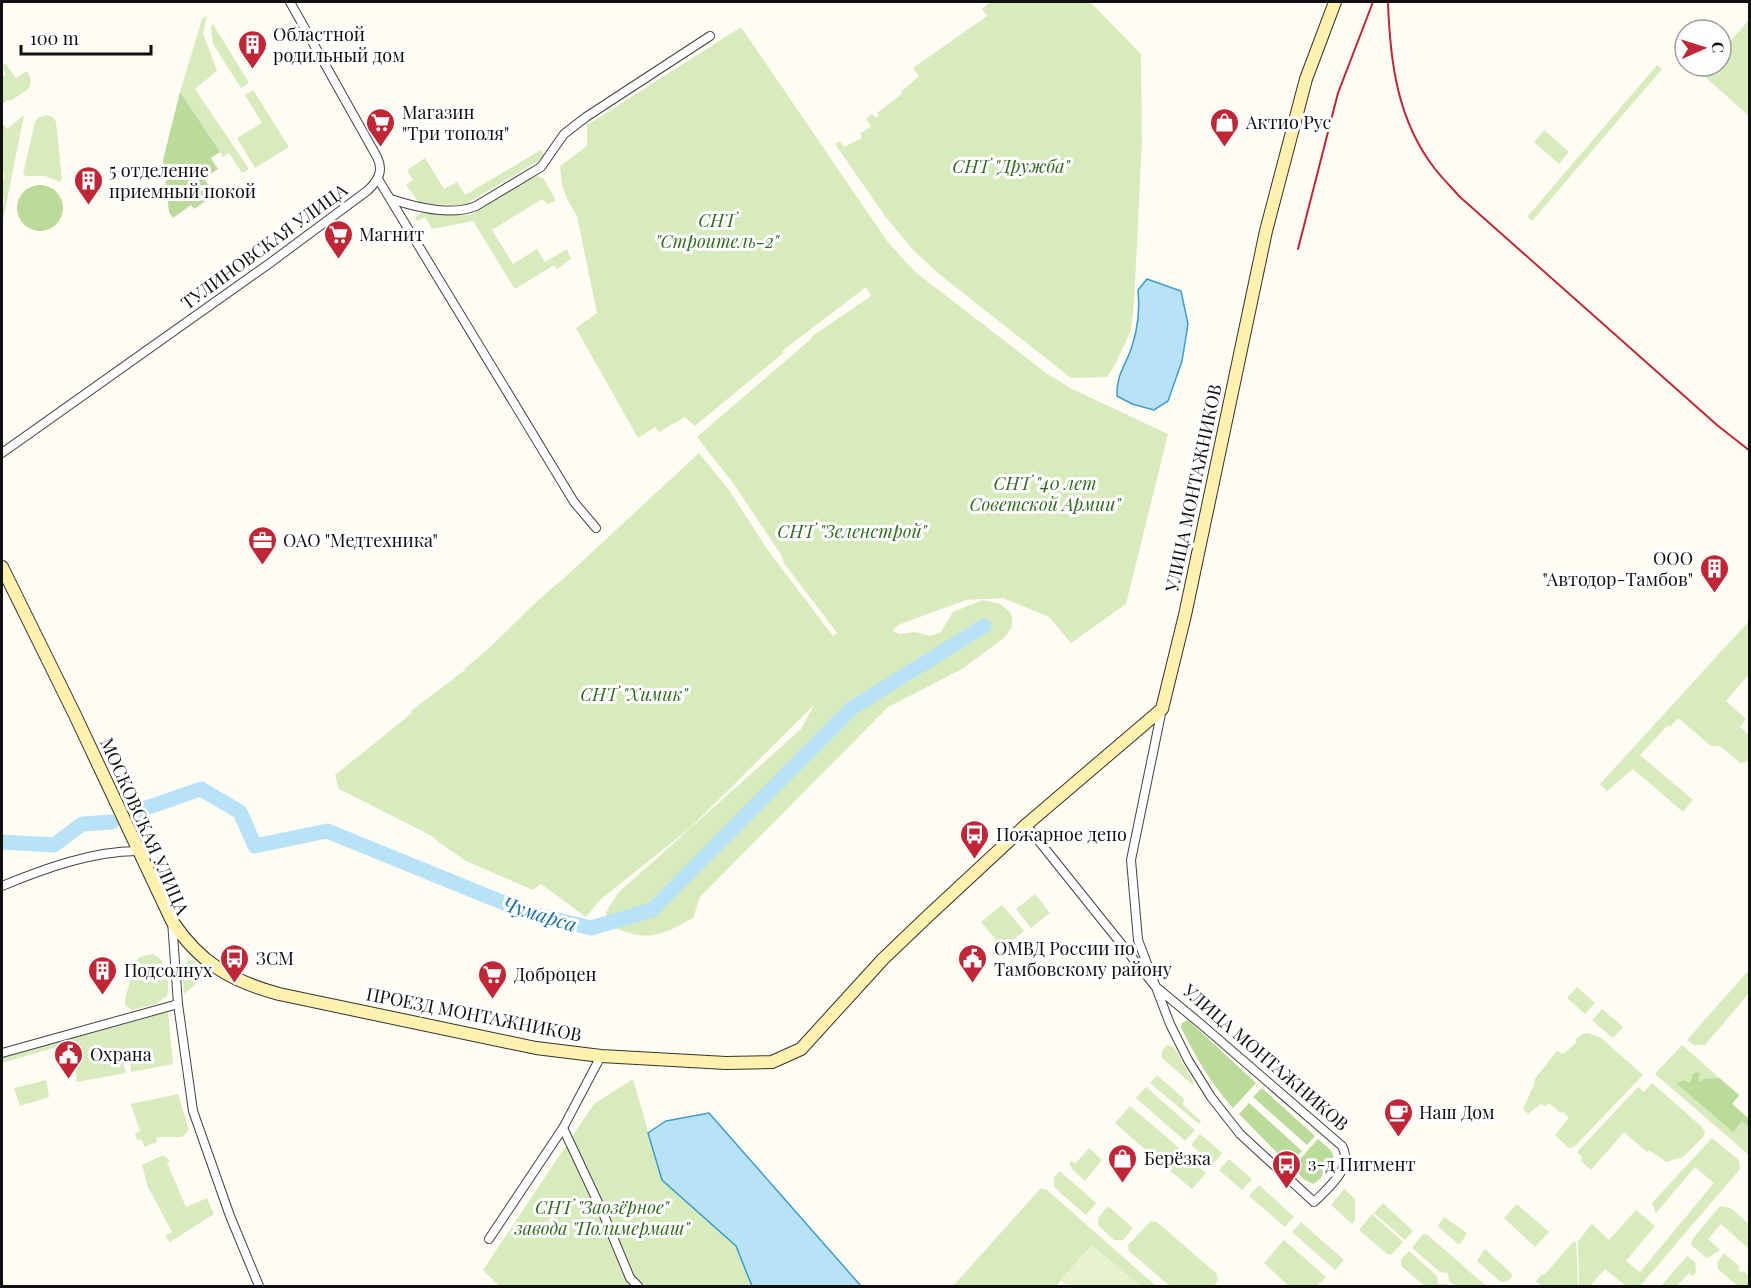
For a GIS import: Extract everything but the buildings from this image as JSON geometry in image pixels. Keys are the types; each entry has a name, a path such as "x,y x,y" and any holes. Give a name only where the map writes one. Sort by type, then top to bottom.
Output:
{"main road":[{"name":"УЛИЦА МОНТАЖНИКОВ","path":"1162,709 1185,615 1266,231 1306,79 1335,2"},
{"name":"МОСКОВСКАЯ УЛИЦА","path":"2,567 172,921"},
{"name":"ПРОЕЗД МОНТАЖНИКОВ","path":"172,921 183,938 200,956 238,980 268,991 536,1048 601,1056 726,1063 772,1062 801,1049 883,958 1026,825 1162,709"}],"street":[{"path":"290,2 377,157 381,170 378,179 574,502 596,528"},
{"path":"391,200 424,208 465,210 476,206 541,167 564,134 586,117 710,36"},
{"name":"ТУЛИНОВСКАЯ УЛИЦА","path":"2,453 279,256 367,191 378,179"},
{"name":"УЛИЦА МОНТАЖНИКОВ","path":"1155,986 1342,1146 1345,1158 1341,1172 1314,1202 1240,1134 1211,1097 1188,1060 1170,1024 1155,986 1137,940 1131,860 1162,709"},
{"path":"1026,825 1155,986"},
{"path":"2,886 41,870 111,853 140,851"},
{"name":"МОСКОВСКАЯ УЛИЦА","path":"172,921 178,1004 193,1112 259,1287"},
{"path":"2,1053 178,1004"},
{"path":"489,1239 562,1128 601,1056"},
{"path":"562,1128 603,1213 630,1278 638,1287"}],"green space":[{"name":"СНТ \"Дружба\"","path":"990,2 1090,2 1141,54 1142,141 1134,303 1131,330 1107,377 1071,378 939,274 914,251 885,216 835,144 840,141 844,147 862,138 860,134 871,126 866,119 872,114 875,118 879,115 877,113 902,94 901,92 919,76 913,68 987,16 982,9"},
{"path":"207,16 203,33 217,71 195,89 249,169 242,173 229,153 223,157 180,92 202,19"},
{"path":"1749,20 1749,116 1706,78 1733,78 1733,38"},
{"path":"213,24 249,83 241,88 213,44 211,27"},
{"path":"741,27 887,241 914,271 1046,373 1070,388 1168,434 1126,604 1071,643 1049,617 1003,598 966,600 898,625 892,631 900,634 915,632 930,636 941,632 953,612 983,600 1000,604 1011,613 1012,617 1012,627 1004,638 962,669 888,707 700,897 693,918 670,930 643,936 608,925 606,912 618,893 801,729 814,705 690,828 601,899 586,917 541,884 533,890 466,861 434,837 339,789 335,775 412,713 411,711 465,670 699,453 729,490 767,549 833,636 837,633 784,563 782,556 733,483 697,437 811,337 871,296 866,287 782,351 783,353 695,426 685,417 659,432 655,427 638,438 576,328 597,313 577,216 567,199 560,166 587,146 587,125"},
{"path":"5,63 16,78 27,71 31,82 28,89 2,104 2,78 6,75 3,69"},
{"path":"1657,65 1662,69 1532,221 1527,217"},
{"path":"253,90 289,147 255,168 237,138 262,123 245,95"},
{"path":"180,92 220,152 211,158 218,169 204,178 214,195 194,209 191,205 173,218 169,212 163,160"},
{"path":"24,115 2,225 4,174 2,123 7,129"},
{"path":"47,115 53,117 56,122 62,179 60,182 45,176 23,174 35,122 39,117"},
{"path":"1544,130 1569,152 1559,164 1534,142"},
{"path":"541,150 545,157 464,205 420,204 406,185 413,180 407,170 425,158 444,189 457,182 465,195"},
{"path":"536,176 543,178 555,201 548,204 542,199 492,230 513,264 537,249 545,262 567,249 571,259 557,269 554,265 515,289 473,221 432,229 425,217 417,221 415,217 421,213 470,215"},
{"path":"40,185 56,192 63,208 56,224 40,231 24,224 17,208 24,192"},
{"path":"1749,621 1749,674 1726,701 1746,719 1740,727 1749,735 1747,762 1740,763 1720,746 1711,746 1678,718 1670,727 1668,725 1640,755 1693,800 1683,812 1633,769 1607,791 1600,784"},
{"path":"1035,894 1050,913 1031,928 1016,909"},
{"path":"1002,905 1024,931 1003,948 981,922"},
{"path":"152,954 157,956 164,965 168,984 167,996 156,1004 132,1010 125,1005 125,999 136,961 140,957"},
{"path":"188,960 192,960 214,978 198,982 184,994 182,967"},
{"path":"1749,970 1749,993 1705,1045 1694,1045 1687,1040"},
{"path":"1577,987 1595,1003 1585,1014 1567,998"},
{"path":"1602,1009 1623,1027 1613,1038 1592,1020"},
{"path":"168,1012 173,1064 131,1072 129,1054 121,1055 126,1073 77,1082 74,1059 70,1060 67,1044 2,1063 2,1057 88,1034 89,1040 89,1034"},
{"path":"1188,1020 1256,1083 1233,1108 1204,1070 1181,1028 1182,1023"},
{"path":"1587,1033 1600,1037 1643,1075 1574,1147 1569,1148 1555,1135 1569,1118 1563,1112 1561,1113 1549,1103 1546,1106 1541,1104 1528,1114 1523,1109 1534,1080 1557,1051 1563,1054 1576,1043 1576,1039"},
{"path":"1168,1045 1174,1047 1193,1085 1162,1058 1162,1050"},
{"path":"1682,1045 1739,1095 1732,1104 1749,1119 1749,1155 1655,1074"},
{"path":"1697,1072 1700,1074 1698,1079 1701,1082 1704,1079 1719,1078 1739,1095 1732,1104 1749,1119 1749,1127 1742,1121 1733,1132 1677,1084 1683,1080 1689,1083 1693,1074"},
{"path":"1157,1075 1184,1099 1183,1105 1201,1121 1199,1124 1150,1083"},
{"name":"СНТ \"Заозёрное\" завода \"Полимермаш\"","path":"633,1079 662,1180 736,1246 752,1286 499,1286 483,1270 594,1104"},
{"path":"46,1080 49,1097 20,1106 14,1088"},
{"path":"1652,1083 1702,1127 1705,1132 1704,1136 1683,1157 1666,1162 1649,1150 1647,1152 1624,1132 1591,1170 1581,1161 1583,1158 1577,1152 1638,1087 1644,1092"},
{"path":"1146,1087 1195,1130 1185,1141 1136,1098"},
{"path":"1262,1088 1315,1136 1307,1145 1253,1097"},
{"path":"178,1094 189,1130 182,1137 156,1138 157,1142 145,1147 141,1139 137,1140 135,1134 140,1131 131,1104"},
{"path":"1249,1103 1302,1151 1289,1165 1239,1114"},
{"path":"1130,1106 1179,1148 1164,1166 1115,1123"},
{"path":"1200,1134 1222,1153 1213,1164 1191,1145"},
{"path":"1712,1138 1739,1160 1740,1169 1640,1286 1626,1286 1605,1269 1590,1286 1579,1286 1578,1241 1592,1224 1609,1240 1636,1210 1655,1226 1626,1261 1640,1272 1714,1183 1695,1167 1656,1213 1652,1203"},
{"path":"1318,1139 1330,1150 1333,1160 1313,1184 1292,1168"},
{"path":"1089,1148 1102,1160 1085,1181 1069,1164 1071,1161 1075,1164"},
{"path":"1183,1153 1206,1173 1192,1189 1169,1170"},
{"path":"163,1155 170,1161 167,1163 186,1207 207,1198 214,1214 170,1242 165,1236 172,1232 148,1187 142,1165"},
{"path":"1229,1159 1252,1179 1242,1190 1219,1170"},
{"path":"1058,1172 1061,1172 1096,1203 1086,1215 1054,1187 1054,1178"},
{"path":"1259,1185 1294,1217 1285,1227 1249,1196"},
{"path":"1041,1188 1047,1190 1156,1286 1140,1286 1092,1245 1056,1286 953,1286"},
{"path":"1344,1189 1355,1199 1355,1220 1352,1224 1331,1205"},
{"path":"1383,1203 1413,1231 1405,1240 1374,1213"},
{"path":"1517,1204 1549,1232 1535,1247 1504,1218"},
{"path":"1108,1206 1133,1228 1123,1240 1114,1240 1098,1225 1098,1218"},
{"path":"1720,1206 1731,1208 1749,1224 1749,1249 1721,1224 1708,1239 1720,1250 1707,1258 1692,1246 1691,1241"},
{"path":"1372,1214 1403,1242 1391,1255 1359,1230"},
{"path":"1444,1217 1467,1233 1461,1243 1458,1244 1438,1226"},
{"path":"1151,1221 1157,1222 1217,1274 1218,1280 1214,1286 1170,1286 1129,1251 1128,1245"},
{"path":"1301,1222 1344,1260 1335,1270 1292,1232"},
{"path":"1426,1234 1486,1286 1456,1286 1449,1281 1448,1273 1440,1272 1412,1248 1422,1235"},
{"path":"1284,1240 1326,1277 1317,1286 1289,1286 1264,1263"},
{"path":"1574,1241 1576,1243 1578,1286 1541,1286 1536,1281"},
{"path":"1092,1245 1140,1286 1068,1286 1061,1281"},
{"path":"1485,1249 1513,1275 1508,1281 1501,1282 1477,1261"},
{"path":"1409,1251 1437,1276 1438,1284 1449,1286 1425,1286 1401,1266 1401,1260"},
{"path":"1724,1253 1740,1267 1738,1269 1742,1273 1744,1271 1749,1276 1749,1286 1738,1286 1718,1269 1717,1263"},
{"path":"1687,1256 1695,1262 1696,1272 1693,1276 1689,1273 1677,1286 1662,1285"}],"water":[{"path":"1147,279 1181,291 1188,324 1182,361 1168,401 1154,410 1132,404 1117,396 1120,376 1136,332 1139,311 1138,290"},
{"path":"709,1113 861,1286 752,1286 736,1246 662,1180 648,1133 666,1121"}],"waterway":[{"name":"Чумарса","path":"140,810 201,789 240,812 255,846 327,831 529,913 591,928 652,910 852,708 984,626"},
{"name":"Чумарса","path":"2,842 54,845 82,824 112,822"}],"railway":[{"path":"1298,249 1338,93 1373,2"},
{"path":"1388,2 1391,46 1398,89 1412,131 1435,169 1460,197 1717,425 1750,451"}],"place":[{"name":"Областной родильный дом","path":"252,70"},
{"name":"Магазин \"Три тополя\"","path":"381,148"},
{"name":"Актио Рус","path":"1225,148"},
{"name":"5 отделение приемный покой","path":"88,206"},
{"name":"Магнит","path":"338,260"},
{"name":"ОАО \"Медтехника\"","path":"262,566"},
{"name":"ООО \"Автодор-Тамбов\"","path":"1714,594"},
{"name":"Пожарное депо","path":"975,860"},
{"name":"ЗСМ","path":"235,984"},
{"name":"ОМВД России по Тамбовскому району","path":"973,984"},
{"name":"Подсолнух","path":"103,996"},
{"name":"Доброцен","path":"493,1000"},
{"name":"Охрана","path":"69,1080"},
{"name":"Наш Дом","path":"1398,1138"},
{"name":"Берёзка","path":"1123,1184"},
{"name":"з-д Пигмент","path":"1287,1190"}],"park label":[{"name":"СНТ \"Строитель-2\"","path":"717,230"},
{"name":"СНТ \"40 лет Советской Армии\"","path":"1045,493"},
{"name":"СНТ \"Зеленстрой\"","path":"852,531"},
{"name":"СНТ \"Химик\"","path":"634,694"}]}
